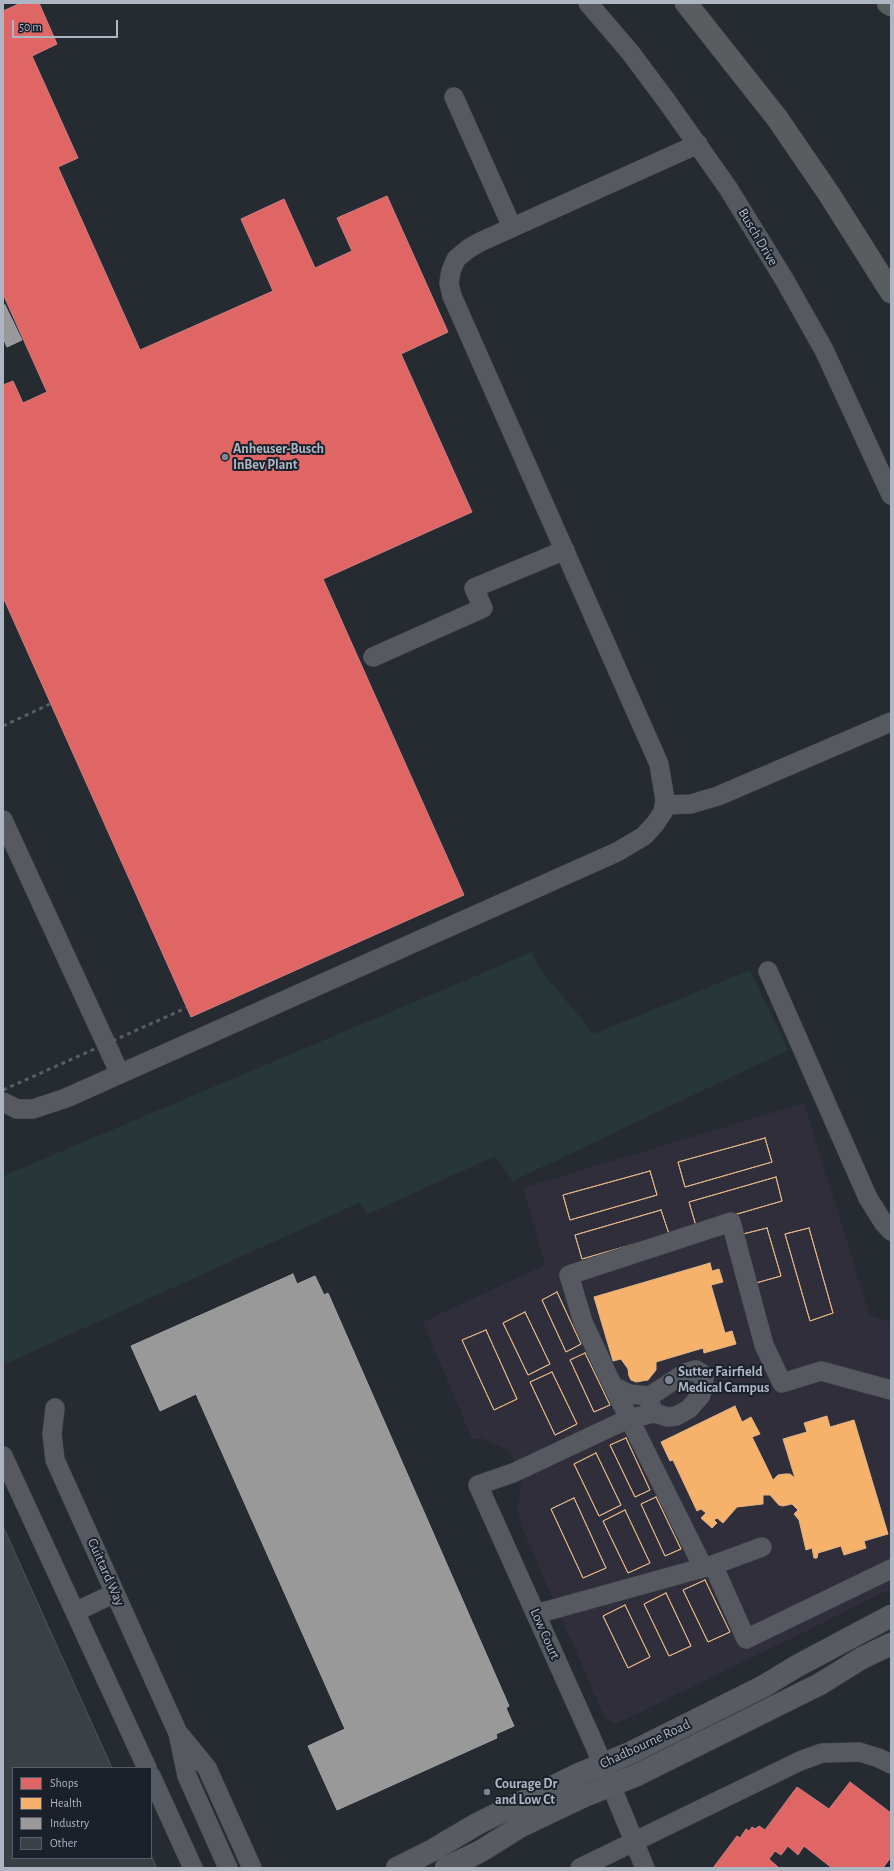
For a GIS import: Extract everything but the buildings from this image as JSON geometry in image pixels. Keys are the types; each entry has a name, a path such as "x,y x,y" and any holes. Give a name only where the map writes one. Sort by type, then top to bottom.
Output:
{"highway":[{"path":"686,3 777,118 829,194 891,292"}],"main road":[{"name":"Chadbourne Road","path":"396,1868 433,1850 477,1824 579,1774 628,1754 764,1686 797,1666 891,1616"},
{"name":"Chadbourne Road","path":"446,1868 481,1851 521,1826 610,1785 638,1774 820,1684 862,1658 891,1644"}],"street":[{"name":"Busch Drive","path":"588,3 630,52 698,144 728,188 784,279 824,350 891,495"},
{"path":"454,98 512,227"},
{"path":"3,1102 17,1110 33,1109 66,1098 617,852 644,836 663,812 664,788 659,764 452,296 450,283 451,272 456,259 468,249 480,242 698,144"},
{"path":"373,657 484,608 474,588 565,550"},
{"path":"664,805 691,804 718,796 891,722"},
{"path":"3,820 120,1074"},
{"path":"768,971 868,1198 883,1222 891,1231"},
{"path":"891,1390 821,1371 782,1383 764,1345 731,1222 569,1275 583,1322 628,1419 746,1639 891,1569"},
{"path":"613,1386 652,1404 628,1419"},
{"name":"Guittard Way","path":"55,1408 52,1434 55,1460 178,1733 187,1776 228,1868"},
{"name":"Low Court","path":"628,1419 513,1473 478,1485 602,1764 645,1868"},
{"path":"3,1456 147,1767"},
{"path":"536,1614 708,1566 762,1546"},
{"path":"75,1612 115,1594"},
{"name":"Guittard Way","path":"178,1733 207,1768 252,1868"},
{"path":"580,1868 800,1761 822,1753 859,1752 879,1758 891,1764"},
{"path":"152,1778 193,1868"}],"shaded area":[{"path":"532,952 539,968 594,1034 750,970 788,1050 513,1181 495,1156 368,1214 359,1203 3,1365 3,1176"},
{"name":"Sutter Fairfield Medical Campus","path":"804,1103 870,1315 891,1322 891,1589 614,1724 605,1718 522,1527 518,1513 518,1500 522,1485 511,1452 481,1438 472,1439 423,1322 545,1265 523,1188"}],"railway":[{"path":"3,726 50,704"},
{"path":"3,1090 186,1008"}],"place":[{"name":"Anheuser-Busch InBev Plant","path":"225,457"},
{"name":"Sutter Fairfield Medical Campus","path":"669,1380"},
{"name":"Courage Dr and Low Ct","path":"487,1792"}]}
